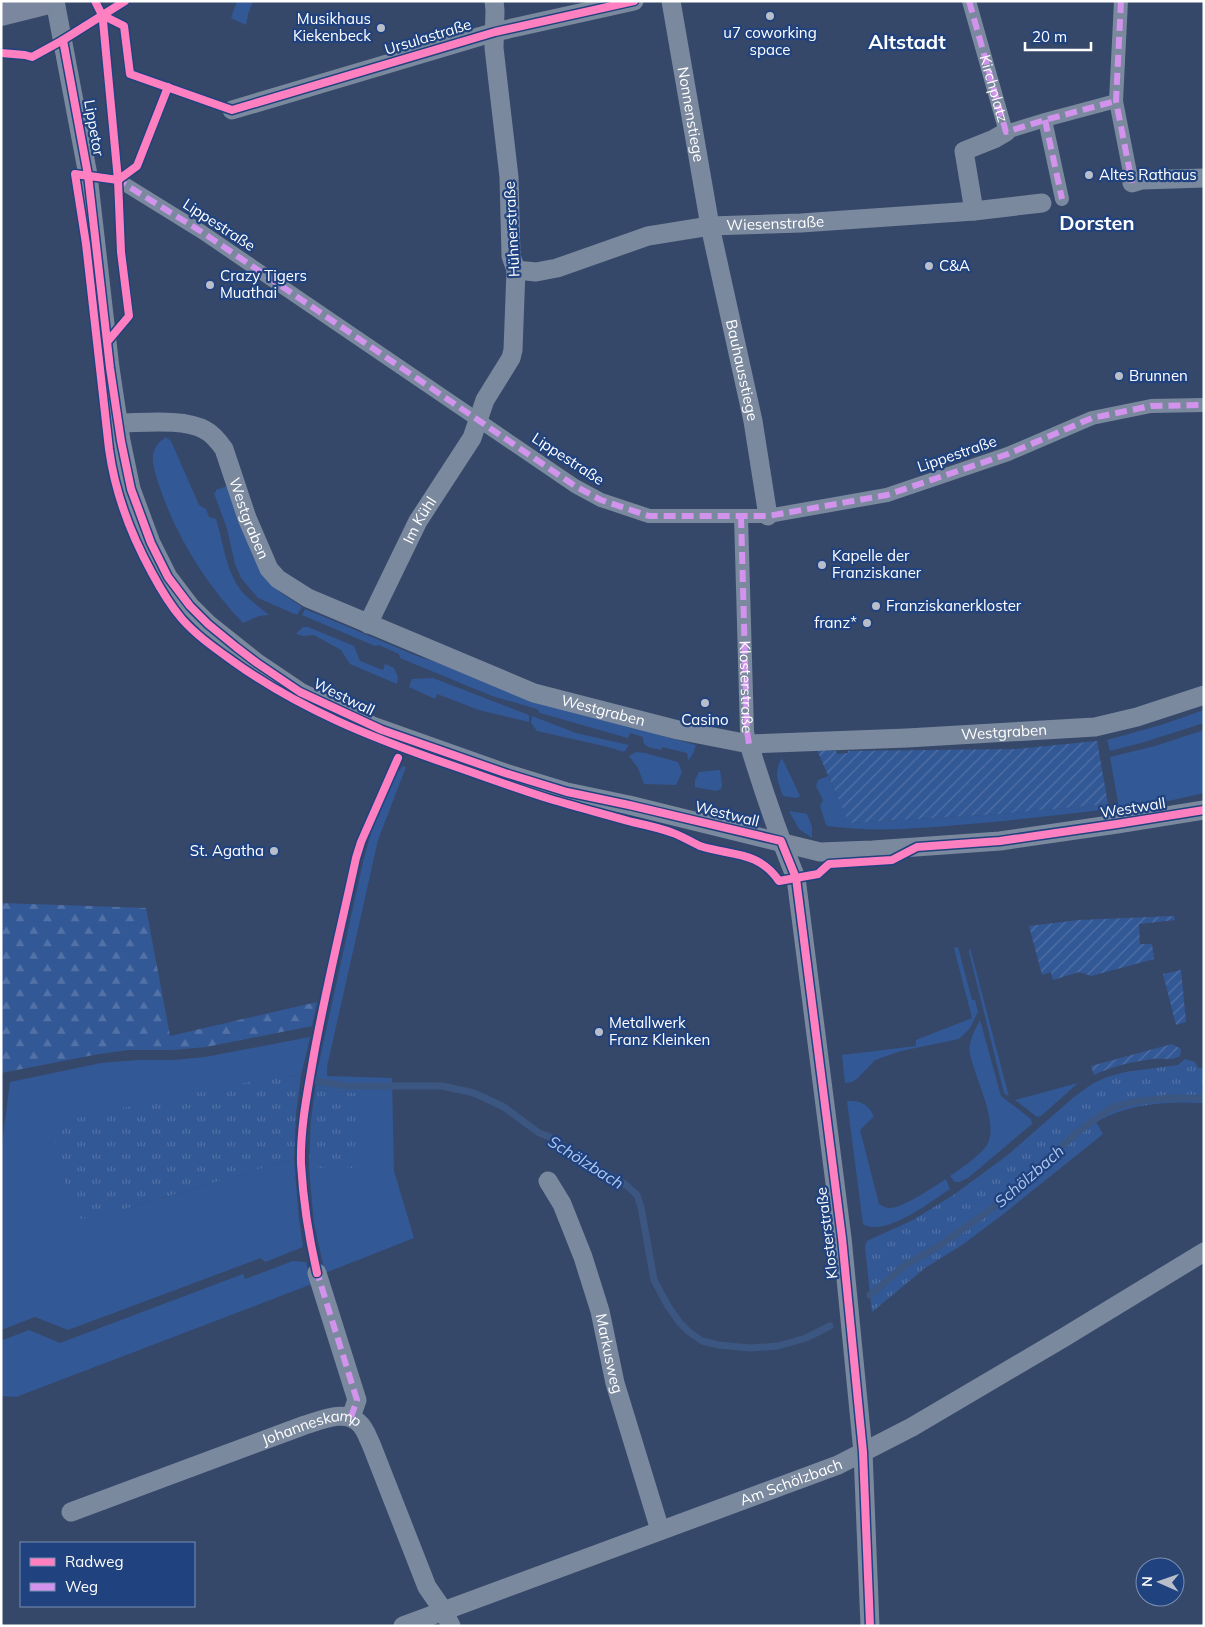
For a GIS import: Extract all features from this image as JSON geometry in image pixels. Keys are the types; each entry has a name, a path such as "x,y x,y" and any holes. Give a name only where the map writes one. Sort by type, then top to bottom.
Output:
{"main road":[{"path":"1,12 45,1"}],"street":[{"name":"Lippetor","path":"56,1 88,175 108,341"},
{"name":"Hühnerstraße","path":"479,420 485,400 511,358 513,350 516,270 511,256 509,177 494,48 494,1"},
{"name":"Ursulastraße","path":"232,110 495,32 634,1"},
{"name":"Nonnenstiege","path":"671,1 710,226"},
{"name":"Kirchplatz","path":"969,1 1006,132 964,151 974,210"},
{"path":"1121,1 1116,101 1132,183 1142,180 1204,178"},
{"path":"1006,132 1116,101"},
{"path":"1045,120 1062,199"},
{"name":"Lippestraße","path":"118,180 202,232 575,486 601,500 649,516 768,516 887,495 1008,454 1092,418 1151,406 1204,405"},
{"name":"Wiesenstraße","path":"516,270 536,272 557,268 648,236 710,226 801,223 1042,203"},
{"name":"Bauhausstiege","path":"710,226 753,421 768,516"},
{"name":"Westwall","path":"108,341 118,423 131,489 145,530 168,577 190,606 208,624 257,664 300,692 391,734 567,792 629,805 820,852 1000,841 1204,810"},
{"name":"Im Kühl","path":"368,624 418,521 472,438 479,420"},
{"name":"Westgraben","path":"118,423 191,424 205,430 218,440 224,449 247,518 269,569 278,579 308,598 534,694 678,730 749,744 907,738 1095,727 1137,717 1204,695"},
{"name":"Klosterstraße","path":"741,516 747,731 749,744 766,799 780,841 796,878 842,1238 863,1452 870,1626"},
{"name":"Markusweg","path":"548,1181 562,1204 583,1257 600,1311 615,1383 660,1530"},
{"name":"Am Schölzbach","path":"403,1626 447,1618 660,1530 838,1465 912,1427 1204,1252"},
{"path":"317,1272 356,1400 351,1417"},
{"name":"Johanneskamp","path":"72,1512 305,1425 332,1417 351,1417 360,1423 371,1444 427,1587 447,1618"}],"green space":[{"path":"237,1 253,1 246,25 231,18"},
{"path":"166,437 171,441 199,505 206,509 209,517 216,519 226,559 239,587 245,595 269,615 259,616 243,623 216,592 182,539 165,502 154,466 154,450"},
{"path":"227,486 272,585 302,607 297,615 258,598 241,578 214,493 216,490"},
{"path":"305,609 417,656 696,745 694,751 688,760 687,753 662,747 661,750 646,746 643,737 630,733 628,738 624,737 540,713 537,709 492,696 400,658 399,654 379,645 375,646 302,615"},
{"path":"303,627 308,627 354,646 360,661 383,670 385,664 394,668 398,677 397,684 350,664 341,650 314,635 303,636 296,634"},
{"path":"433,678 529,715 529,722 479,710 437,694 435,699 409,687 412,679"},
{"path":"1204,710 1204,723 1110,751 1107,740 1161,725"},
{"path":"532,716 576,733 629,745 624,752 537,731 531,723"},
{"path":"1204,730 1204,793 1168,801 1119,808 1110,757 1155,746"},
{"path":"1097,741 1108,804 999,814 849,823 817,750 836,751 837,754 848,753 848,751 1016,749"},
{"path":"636,752 678,762 682,772 676,785 644,784 638,768 629,756"},
{"path":"782,758 800,796 797,798 783,796 777,773"},
{"path":"403,766 406,767 378,840 327,1067 327,1076 392,1078 394,1171 414,1238 325,1273 314,1223 309,1168 358,1168 358,1093 315,1090 317,1072 363,862 373,825 390,786"},
{"path":"720,770 721,789 716,791 695,787 695,780 699,772"},
{"path":"828,776 850,823 999,814 1108,804 1109,809 925,828 844,828 826,825 820,806 823,800 816,786 818,780"},
{"path":"789,811 807,814 812,827 812,838 799,829"},
{"path":"1,903 146,908 170,1036 317,1002 312,1026 206,1047 172,1050 128,1050 1,1073"},
{"path":"1174,916 1175,920 1139,924 1140,944 1152,944 1154,959 1091,976 1079,972 1053,980 1051,972 1042,975 1029,926 1079,920"},
{"path":"958,947 972,1000 975,1000 978,1012 970,1028 959,1039 901,1051 875,1060 858,1078 852,1082 845,1083 842,1055 916,1046 916,1040 972,1018 954,948"},
{"path":"970,948 1009,1097 1004,1093 969,952"},
{"path":"1181,970 1186,1022 1176,1025 1163,974"},
{"path":"980,1020 1001,1096 1031,1119 1032,1124 968,1178 955,1182 950,1176 985,1148 990,1135 987,1105 971,1060 970,1051 971,1039"},
{"path":"310,1037 301,1076 282,1075 118,1211 294,1159 303,1247 265,1262 261,1258 68,1330 35,1317 1,1330 1,1151 10,1082 101,1063 205,1057"},
{"path":"1172,1044 1181,1049 1180,1056 1129,1063 1094,1075 1091,1066"},
{"path":"1185,1059 1195,1062 1198,1068 1204,1068 1204,1103 1175,1102 1135,1107 1096,1122 1103,1134 1002,1215 962,1245 925,1268 872,1312 865,1246 867,1241 913,1220 955,1194 1009,1154 1074,1097 1092,1084 1125,1072 1178,1065"},
{"path":"282,1075 301,1076 296,1113 294,1159 118,1211 82,1219 77,1217 71,1206 52,1131 79,1117"},
{"path":"1078,1083 1041,1116 1037,1117 1015,1100"},
{"path":"315,1090 358,1093 358,1168 309,1168 311,1120"},
{"path":"847,1101 863,1104 869,1108 874,1116 860,1130 879,1204 890,1208 896,1207 919,1196 946,1179 950,1189 920,1209 895,1222 872,1227 863,1224"},
{"path":"293,1261 306,1262 312,1284 16,1397 1,1396 1,1339 3,1340 29,1330 60,1343 243,1274 245,1279"}],"waterway":[{"name":"Schölzbach","path":"310,1080 347,1086 442,1086 474,1093 504,1107 539,1133 550,1137 560,1144 573,1156 625,1184 637,1195 641,1207 654,1280 680,1323 702,1341 719,1345 750,1348 778,1346 806,1338 830,1326"},
{"name":"Schölzbach","path":"870,1295 904,1266 939,1246 994,1207 1079,1131 1114,1107 1138,1101 1170,1098 1204,1098"}],"marked path":[{"path":"969,1 1006,132 1116,101"},
{"path":"1121,1 1116,101 1132,183"},
{"path":"1045,120 1062,199"},
{"path":"115,179 202,232 575,486 601,500 649,516 768,516 887,495 1008,454 1092,418 1151,406 1204,405"},
{"path":"741,516 747,731 749,744"},
{"path":"316,1269 357,1400 351,1417"}],"cycle path":[{"path":"95,1 103,21 118,180 121,252 129,316 108,341"},
{"path":"1,53 32,57 125,1"},
{"path":"102,15 124,26 130,74 232,110 495,32 634,1"},
{"path":"63,40 88,175 110,368 121,441 131,489 151,543 168,577 190,606 236,647 300,692 382,730 505,773 567,792 781,841 796,878 842,1238 863,1452 870,1626"},
{"path":"168,87 137,166 118,180 75,174 86,244 109,449 119,497 144,558 169,602 194,631 234,662 259,679 310,708 390,743 550,799 663,830 700,846 753,859 771,871 779,881 818,874 829,864 892,860 917,847 1000,841 1204,810"},
{"path":"317,1273 311,1246 301,1164 303,1122 307,1095 324,1005 356,858 361,842 398,758"}],"place":[{"name":"u7 coworking space","path":"770,16"},
{"name":"Musikhaus Kiekenbeck","path":"381,28"},
{"name":"Altes Rathaus","path":"1089,175"},
{"name":"C&A","path":"929,266"},
{"name":"Crazy Tigers Muathai","path":"210,285"},
{"name":"Brunnen","path":"1119,376"},
{"name":"Kapelle der Franziskaner","path":"822,565"},
{"name":"Franziskanerkloster","path":"876,606"},
{"name":"franz*","path":"867,623"},
{"name":"Casino","path":"705,703"},
{"name":"St. Agatha","path":"274,851"},
{"name":"Metallwerk Franz Kleinken","path":"599,1032"}],"district":[{"name":"Altstadt","path":"907,42"},
{"name":"Dorsten","path":"1097,223"}]}
